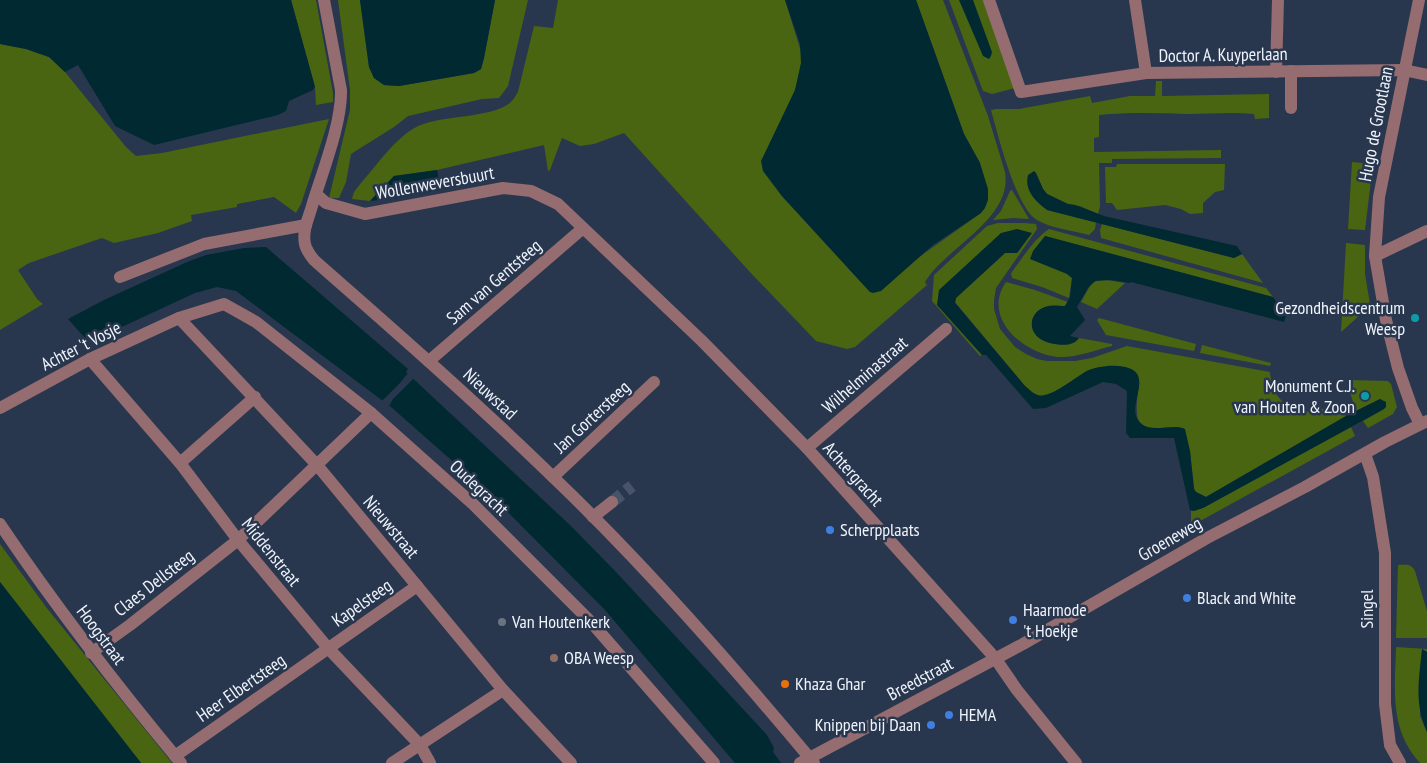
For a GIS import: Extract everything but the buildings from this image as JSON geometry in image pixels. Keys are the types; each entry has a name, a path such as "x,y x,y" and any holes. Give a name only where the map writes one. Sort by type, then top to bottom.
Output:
{"street":[{"name":"Nieuwstad","path":"324,0 342,100 306,225 305,243 308,252 314,260 429,361 553,476 654,580 808,761"},
{"name":"Doctor A. Kuyperlaan","path":"989,0 1021,92 1146,73 1404,70 1427,75"},
{"path":"1135,0 1146,73"},
{"path":"1276,72 1278,0"},
{"name":"Hugo de Grootlaan","path":"1419,0 1379,197 1375,256 1386,320 1398,368 1412,408 1424,423"},
{"path":"1291,72 1291,108"},
{"name":"Wollenweversbuurt","path":"316,194 326,203 365,214 503,188 532,191 558,204 582,229"},
{"path":"120,278 204,244 306,225"},
{"name":"Sam van Gentsteeg","path":"429,361 582,229"},
{"name":"Achtergracht","path":"582,229 702,341 807,448 994,658 1017,690 1076,763"},
{"path":"1375,256 1427,231"},
{"name":"Oudegracht","path":"179,318 224,304 256,322 371,413 473,504 591,622 714,763"},
{"name":"Achter 't Vosje","path":"0,408 90,359 179,318"},
{"name":"Nieuwstraat","path":"179,318 317,465 503,690 571,763"},
{"name":"Wilhelminastraat","path":"807,448 946,329"},
{"name":"Middenstraat","path":"90,359 180,464 238,540 328,648 420,745 430,763"},
{"name":"Jan Gortersteeg","path":"553,476 654,382"},
{"path":"180,464 255,397"},
{"name":"Claes Dellsteeg","path":"91,653 130,625 238,540 371,413"},
{"name":"Groeneweg","path":"994,658 1023,644 1207,538 1424,423"},
{"name":"Singel","path":"1365,454 1373,477 1385,553 1384,704 1390,745 1400,763"},
{"path":"593,517 612,502"},
{"name":"Hoogstraat","path":"0,524 29,568 91,653 178,760"},
{"name":"Kapelsteeg","path":"328,648 417,586"},
{"name":"Heer Elbertsteeg","path":"178,760 328,648"},
{"name":"Breedstraat","path":"808,761 994,658"},
{"path":"392,763 503,690"}],"green space":[{"path":"291,0 316,0 333,102 316,105 315,87"},
{"path":"338,0 360,0 369,67 374,78 384,85 399,86 474,73 481,69 495,0 528,0 508,86 499,98 482,99 408,116 351,154 346,182 339,198 329,198 350,110 350,90"},
{"path":"558,0 785,0 802,55 800,72 788,106 781,195 870,292 981,213 980,163 964,134 916,0 943,0 988,116 1005,172 1005,189 999,204 976,232 935,269 925,282 927,285 855,347 847,349 816,341 749,271 624,133 594,144 580,146 562,138 548,171 544,145 437,170 394,176 370,201 352,199 354,192 387,152 402,137 418,126 428,122 493,111 511,102 518,92 534,26 553,28"},
{"path":"949,0 984,0 1015,88 992,94 983,91"},
{"path":"0,44 26,49 49,57 65,72 126,147 136,156 162,153 329,119 301,204 296,213 274,197 237,204 237,207 191,215 192,221 158,233 114,243 102,238 29,263 18,270 37,299 43,304 0,330"},
{"path":"1156,81 1162,81 1162,96 1269,94 1269,118 1255,119 1254,114 1238,113 1132,113 1099,115 1099,137 1094,138 1094,152 1221,150 1221,158 1112,159 1112,163 1099,163 1100,206 1098,214 1080,206 1068,204 1047,194 1036,173 1047,210 1096,222 1095,229 1089,235 1042,223 1029,213 1015,187 991,110 1019,109 1090,96 1092,103 1130,96 1155,96"},
{"path":"1352,162 1373,164 1365,230 1348,229"},
{"path":"1117,164 1225,164 1224,190 1215,192 1203,203 1203,213 1190,214 1181,209 1165,205 1117,210 1112,203 1106,203 1105,167 1116,167"},
{"path":"1012,190 1029,219 993,220 1001,211"},
{"path":"998,223 1036,224 1037,229 996,288 994,300 994,309 1000,329 1015,347 1026,354 1047,361 1075,361 1092,358 1127,346 1270,372 1272,384 1277,395 1292,408 1312,411 1334,404 1346,416 1206,497 1196,492 1194,489 1190,451 1179,427 1152,428 1144,426 1140,422 1137,416 1139,381 1087,371 1056,391 1043,395 1033,393 1025,386 955,302 956,298 1005,253 1018,252 1031,233 937,305 982,355 980,356 932,301 934,275 987,226"},
{"path":"1102,224 1234,258 1242,254 1263,283 1101,238 1100,230"},
{"path":"1049,229 1266,288 1273,297 1045,236 1067,274 1072,278 1069,298 1012,278 1012,272 1025,254 1038,238"},
{"path":"1346,243 1365,245 1365,274 1370,304 1362,313 1357,308 1354,311 1359,316 1341,332"},
{"path":"1100,279 1125,283 1097,309 1081,302 1091,284"},
{"path":"1006,282 1068,302 1065,306 1050,306 1041,309 1032,320 1047,342 1068,344 1079,338 1112,344 1112,346 1065,357 1045,354 1032,349 1010,332 1003,321 999,308 1000,295"},
{"path":"1099,318 1196,344 1194,351 1106,335 1097,320"},
{"path":"1202,345 1271,363 1270,366 1200,353"},
{"path":"1349,380 1388,381 1391,384 1397,407 1393,414 1368,428 1363,421 1384,409 1380,399 1356,411 1347,383"},
{"path":"1351,427 1355,436 1191,526 1191,511 1203,508"},
{"path":"0,544 46,607 172,763 141,763 0,582"},
{"path":"1398,565 1410,566 1415,571 1427,611 1427,638 1396,638"},
{"path":"1396,647 1427,649 1427,652 1422,649 1420,716 1427,732 1427,763 1420,763 1410,750 1399,722 1395,693"}],"water":[{"path":"0,0 291,0 315,87 313,90 289,101 286,111 278,115 154,145 115,126 78,65 65,72 49,57 26,49 0,44"},
{"path":"360,0 495,0 481,69 474,73 399,86 384,85 374,78 369,67"},
{"path":"785,0 916,0 964,134 980,163 988,189 988,200 985,208 981,213 933,245 881,291 870,292 781,195 763,171 761,161 795,90 801,63 800,44"},
{"path":"959,0 973,0 992,52 989,59 983,56"},
{"path":"437,170 441,190 370,201 394,176"},
{"path":"1034,171 1047,194 1068,204 1104,216 1237,246 1242,254 1234,258 1047,210 1038,203 1029,190 1028,175"},
{"path":"1017,229 1032,233 1017,253 1005,253 956,298 955,303 1025,386 1036,395 1041,396 1051,393 1088,370 1106,366 1130,368 1137,373 1139,388 1135,413 1138,420 1142,425 1148,427 1180,427 1185,429 1190,451 1194,489 1206,497 1346,416 1380,399 1386,402 1386,407 1203,508 1194,511 1190,510 1174,438 1130,438 1126,433 1127,391 1116,384 1103,382 1046,408 1033,409 986,355 982,355 937,305 939,290 1001,233"},
{"path":"1045,236 1273,297 1286,316 1284,322 1131,282 1095,281 1088,288 1077,307 1085,320 1070,336 1079,338 1074,343 1065,345 1046,342 1039,338 1032,329 1035,314 1043,307 1065,306 1070,297 1072,278 1067,274 1030,259 1033,251"},
{"path":"266,247 408,369 406,372 570,525 767,735 774,748 773,752 781,763 735,763 605,610 491,495 391,407 236,291 217,287 195,293 98,338 84,337 68,319 104,300 206,255 244,248"},
{"path":"0,582 141,763 0,763"},
{"path":"1422,649 1427,652 1427,732 1420,711 1419,701"}],"pier":[{"path":"408,373 414,378 393,399 388,408 381,402"}],"tunnel":[{"path":"612,502 632,486"}],"place":[{"name":"Gezondheidscentrum Weesp","path":"1415,318"},
{"name":"Monument C.J. van Houten & Zoon","path":"1365,396"},
{"name":"Scherpplaats","path":"830,530"},
{"name":"Black and White","path":"1187,598"},
{"name":"Haarmode 't Hoekje","path":"1013,620"},
{"name":"Van Houtenkerk","path":"502,622"},
{"name":"OBA Weesp","path":"554,658"},
{"name":"Khaza Ghar","path":"785,684"},
{"name":"HEMA","path":"949,715"},
{"name":"Knippen bij Daan","path":"931,725"}]}
